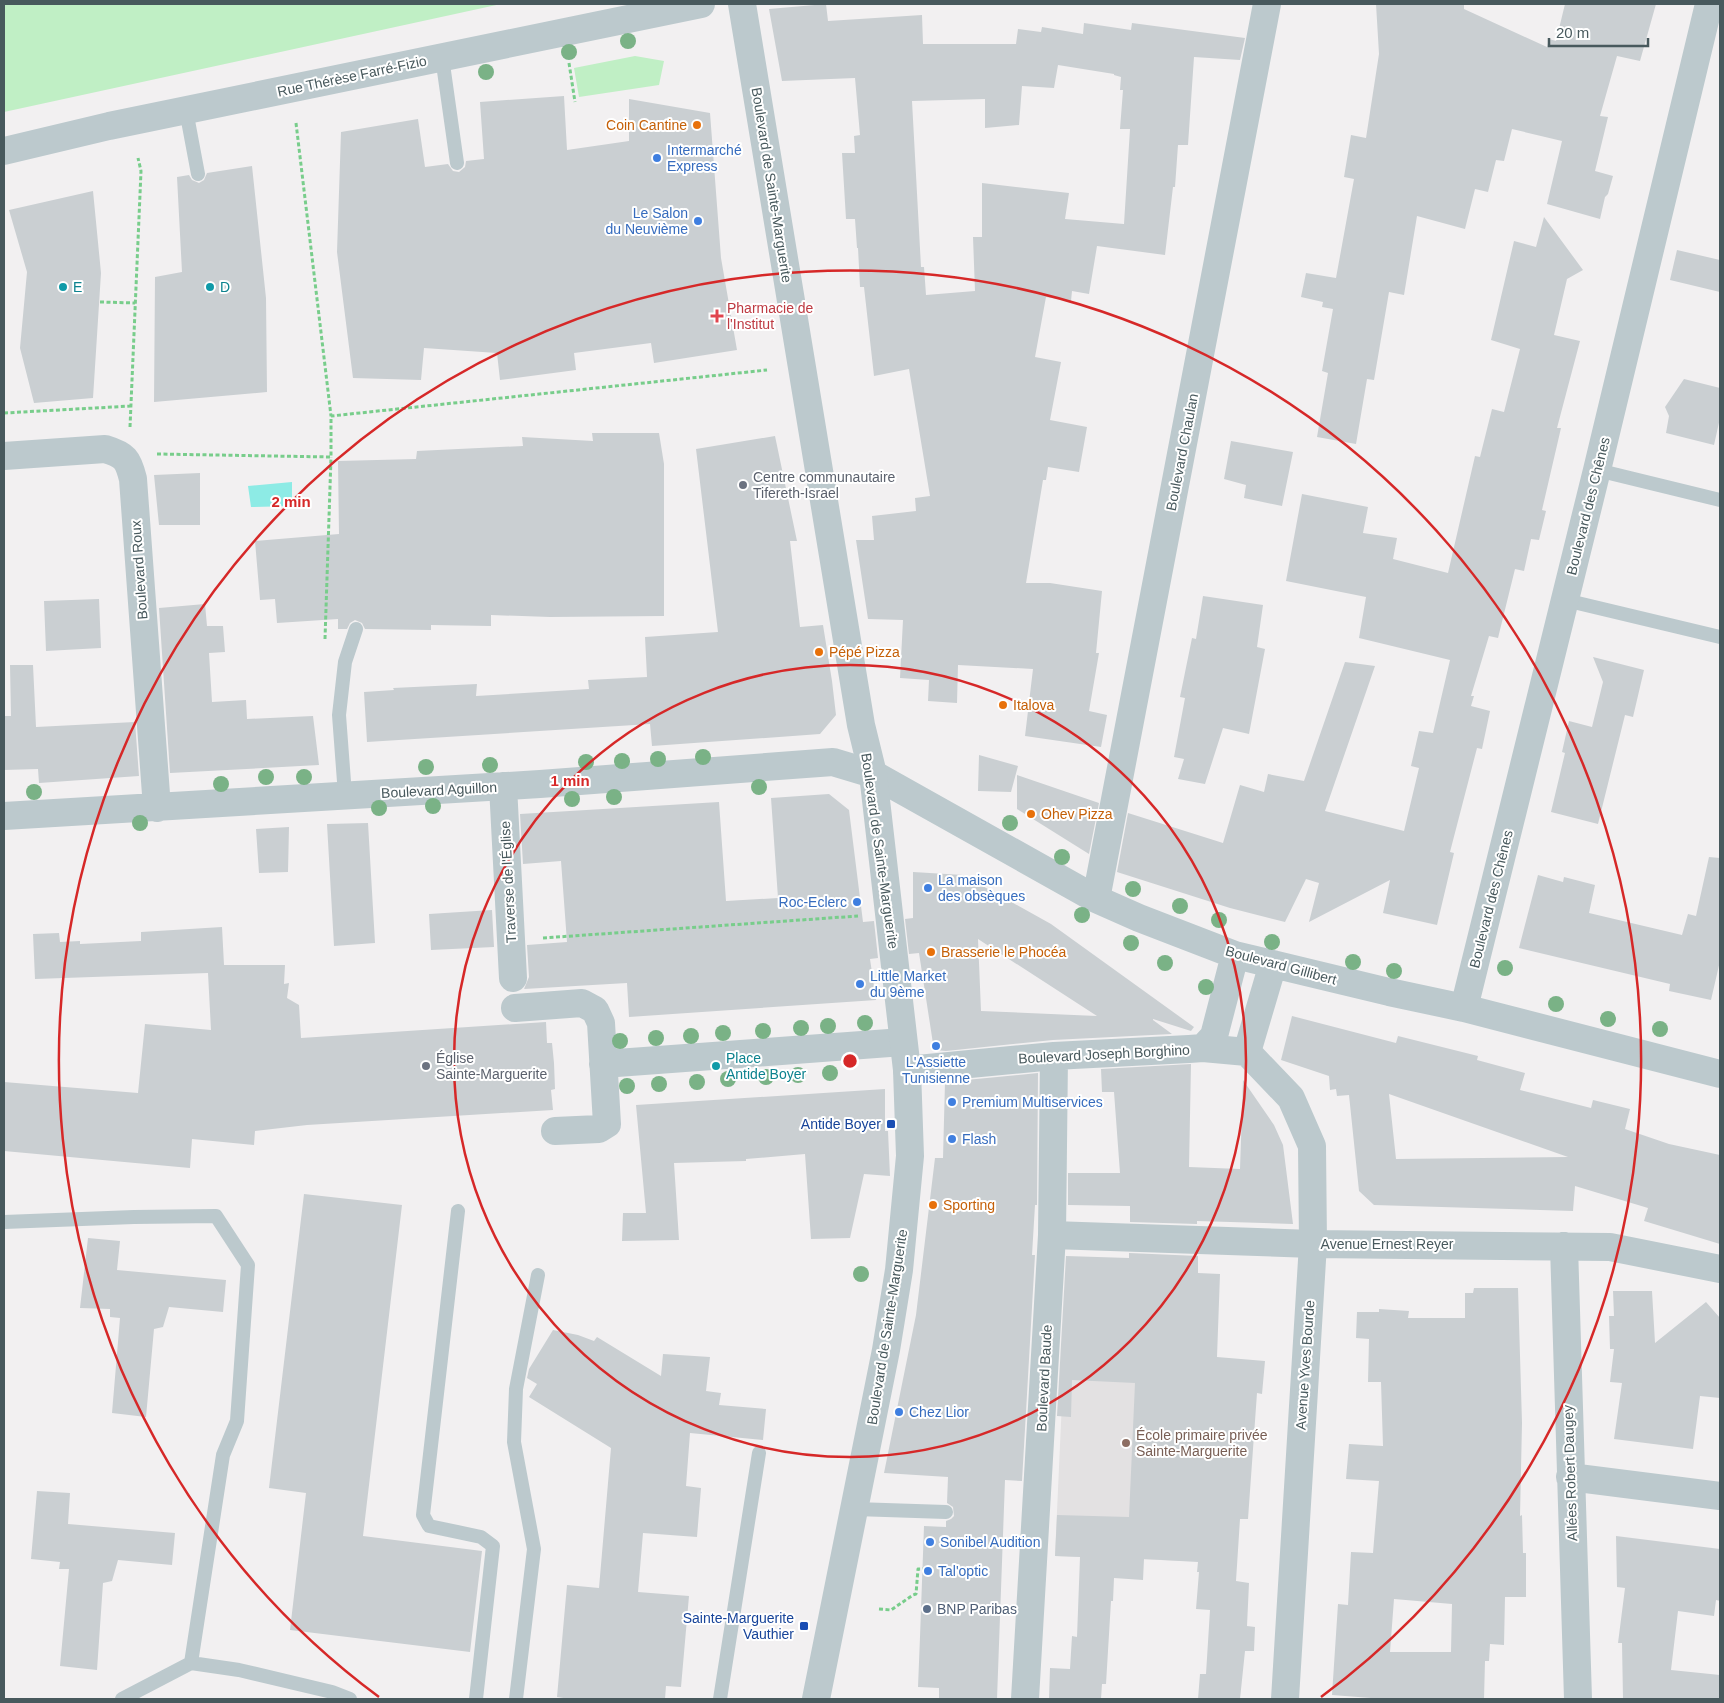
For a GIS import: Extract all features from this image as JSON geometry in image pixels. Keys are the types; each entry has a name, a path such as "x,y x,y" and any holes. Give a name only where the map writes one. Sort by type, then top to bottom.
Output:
{"street":[{"name":"Rue Thérèse Farré-Fizio","path":"4,151 109,126 701,4"},
{"name":"Boulevard de Sainte-Marguerite","path":"742,4 861,725 872,774 907,1070 910,1156 899,1270 886,1350 816,1699"},
{"name":"Boulevard Chaulan","path":"1096,899 1267,4"},
{"name":"Boulevard des Chênes","path":"1464,1008 1710,4"},
{"path":"4,456 105,450 125,458"},
{"name":"Boulevard Roux","path":"125,458 130,468 132,479 157,808"},
{"name":"Boulevard Aguillon","path":"4,816 503,786 833,762 872,774"},
{"name":"Boulevard Gillibert","path":"872,774 1096,899 1139,918 1235,955 1464,1008 1720,1074"},
{"name":"Traverse de l'Église","path":"503,786 514,978"},
{"name":"Boulevard Joseph Borghino","path":"907,1070 1054,1056 1203,1048 1214,1036 1235,955"},
{"path":"1203,1048 1247,1052 1273,964"},
{"path":"515,1008 582,1004 596,1010 602,1023 607,1124 600,1129 555,1131"},
{"path":"603,1064 903,1042"},
{"name":"Avenue Yves Bourde","path":"1247,1052 1291,1098 1312,1146 1313,1244 1285,1699"},
{"name":"Boulevard Baude","path":"1025,1699 1052,1235 1054,1056"},
{"name":"Avenue Ernest Reyer","path":"1052,1235 1313,1244 1610,1246 1720,1269"},
{"name":"Allées Robert Daugey","path":"1564,1246 1578,1699"},
{"path":"1570,1477 1720,1496"}],"lane":[{"path":"442,57 457,163"},
{"path":"186,110 198,174"},
{"path":"1597,470 1720,500"},
{"path":"1565,600 1720,637"},
{"path":"345,795 339,715 345,662 356,629"},
{"path":"458,1211 423,1516 429,1526 482,1537 493,1546 476,1699"},
{"path":"4,1222 216,1216 248,1265 237,1421 224,1455 190,1663"},
{"path":"516,1699 534,1549 514,1442 516,1389 538,1275"},
{"path":"720,1699 759,1453"},
{"path":"855,1508 946,1512"},
{"path":"122,1699 190,1663 239,1670 332,1692 350,1699"}],"path":[{"path":"569,63 575,102"},
{"path":"296,123 331,416 325,646"},
{"path":"138,158 141,171 132,406 125,458 155,454 331,457"},
{"path":"100,302 135,302"},
{"path":"331,416 767,370"},
{"path":"4,413 132,406"},
{"path":"511,940 889,914"},
{"path":"879,1609 891,1610 916,1594 918,1569 923,1569"}],"shaded area":[{"name":"École primaire privée Sainte-Marguerite","path":"1159,1363 1188,1514 1186,1561 1055,1556 1063,1379"}],"green space":[{"path":"4,4 501,4 4,112"},
{"path":"635,56 664,61 659,85 579,97 574,68"}],"water":[{"path":"292,482 292,506 251,507 248,486"}],"building":[{"path":"826,4 828,21 922,15 923,44 1016,44 1018,29 1041,32 1042,27 1083,34 1084,23 1131,30 1132,23 1245,38 1240,60 1194,57 1188,145 1178,145 1175,187 1173,187 1165,255 1097,246 1089,294 1072,291 1071,301 1046,297 1035,357 1061,362 1050,420 1087,427 1079,472 1048,467 1046,480 1043,480 1026,583 1050,583 1102,591 1096,653 1099,653 1089,711 1107,715 1101,747 1025,736 1033,669 958,665 957,703 928,701 929,680 900,678 903,620 868,619 856,540 874,540 872,516 916,511 915,498 930,496 909,369 874,376 864,287 860,287 855,219 846,219 842,153 855,153 854,136 860,135 855,78 782,81 769,9","holes":["1058,65 1114,74 1121,77 1120,90 1123,90 1120,129 1130,129 1124,224 1065,219 1069,193 982,183 982,237 973,237 975,291 926,295 924,267 921,267 912,101 985,99 985,128 1019,125 1022,86 1054,88"]},
{"path":"1376,4 1464,4 1464,9 1547,47 1549,39 1556,41 1565,4 1656,4 1640,61 1617,56 1600,116 1608,117 1595,171 1613,176 1608,194 1605,197 1600,219 1547,204 1562,141 1512,129 1504,161 1496,160 1488,192 1475,189 1465,229 1417,216 1404,295 1389,292 1374,380 1367,379 1356,444 1317,437 1328,373 1322,371 1333,309 1322,307 1323,302 1301,297 1306,273 1336,278 1354,179 1344,177 1351,135 1366,138 1379,54"},
{"path":"564,96 567,150 629,141 629,99 710,113 721,258 737,350 654,363 651,343 574,353 576,370 500,380 497,353 424,348 421,380 353,378 337,252 341,132 418,119 425,167 448,164 453,171 459,172 465,167 466,161 484,159 480,102"},
{"name":"D","path":"252,166 266,298 267,392 154,402 155,277 182,272 177,177 189,175 192,180 199,183 204,180 207,173"},
{"name":"E","path":"93,191 101,273 93,398 34,403 20,348 27,272 9,210"},
{"path":"1544,217 1583,270 1567,279 1554,335 1580,341 1557,428 1561,428 1542,510 1546,511 1539,540 1531,539 1524,571 1515,569 1498,638 1489,636 1471,696 1474,696 1471,706 1490,711 1482,749 1477,748 1450,852 1454,853 1437,925 1383,913 1390,880 1309,922 1319,883 1306,879 1285,922 1230,908 1117,872 1128,813 1223,843 1240,785 1264,792 1268,774 1304,781 1345,662 1375,666 1325,811 1404,831 1419,768 1411,766 1419,731 1433,733 1450,660 1359,638 1366,597 1286,581 1302,494 1368,507 1363,533 1397,538 1393,559 1448,573 1475,456 1480,457 1492,409 1504,412 1520,349 1491,340 1514,241 1536,247"},
{"path":"1677,250 1720,260 1720,292 1670,280"},
{"path":"1684,379 1720,388 1720,418 1714,445 1666,433 1669,416 1665,407"},
{"path":"592,433 659,433 664,464 664,616 550,617 491,615 491,626 431,625 431,630 365,629 362,623 355,620 350,623 347,629 338,629 338,619 277,623 275,599 260,600 255,541 339,534 338,461 416,459 417,451 523,446 522,437 593,441"},
{"path":"775,436 797,541 790,541 800,627 823,625 832,681 836,715 820,734 652,746 650,724 367,742 364,692 394,690 393,688 477,684 476,696 589,689 588,680 647,677 645,637 718,632 696,449"},
{"path":"1231,441 1293,452 1282,506 1244,498 1246,485 1224,479"},
{"path":"200,473 200,525 159,525 154,475"},
{"path":"1203,596 1263,605 1257,647 1265,649 1249,734 1223,728 1205,784 1178,779 1184,759 1174,757 1185,698 1180,697 1192,638 1196,639"},
{"path":"99,599 101,648 46,651 44,601"},
{"path":"205,604 207,626 223,626 225,652 209,653 212,702 246,700 247,719 313,716 319,765 170,773 159,608"},
{"path":"1593,657 1644,670 1633,717 1625,715 1598,824 1551,812 1565,753 1562,752 1569,721 1592,727 1603,682"},
{"path":"10,665 33,665 36,727 135,722 139,776 39,783 38,769 4,770 4,716 11,716"},
{"path":"979,755 1018,766 1011,792 978,791"},
{"path":"1017,775 1099,803 1089,854 1017,809"},
{"path":"829,794 849,810 863,922 874,921 878,958 870,959 876,1000 629,1017 627,983 524,989 529,977 527,945 567,942 561,861 523,864 520,814 719,802 726,901 778,898 771,798"},
{"path":"368,823 375,943 334,946 327,824"},
{"path":"289,827 288,872 259,873 256,829"},
{"path":"1709,857 1720,858 1720,961 1711,1000 1669,991 1670,984 1519,948 1538,875 1563,882 1564,877 1595,885 1589,913 1682,935 1688,914 1696,916"},
{"path":"913,872 963,875 1051,924 1194,1027 1191,1031 1153,1019 1172,1034 1053,1040 946,1051 934,1050 919,953 909,954 905,919 913,918","holes":["978,939 1097,1016 981,1011"]},
{"path":"492,910 494,947 431,950 429,914"},
{"path":"222,927 224,965 285,965 284,984 289,983 287,998 299,1005 301,1038 546,1022 547,1043 552,1043 554,1063 555,1089 551,1090 553,1110 307,1125 255,1131 254,1145 192,1139 190,1168 4,1151 4,1082 138,1093 145,1024 211,1030 208,973 35,979 33,934 59,933 60,942 80,941 80,944 141,941 141,932"},
{"path":"1292,1016 1396,1043 1398,1036 1478,1056 1477,1060 1525,1073 1520,1090 1591,1108 1593,1100 1630,1109 1625,1129 1669,1144 1720,1155 1720,1244 1644,1221 1648,1208 1575,1186 1573,1211 1374,1205 1359,1191 1349,1095 1337,1096 1336,1089 1330,1090 1329,1076 1281,1060","holes":["1389,1094 1568,1157 1396,1159"]},
{"path":"1191,1064 1189,1167 1240,1169 1243,1080 1274,1125 1283,1145 1293,1224 1197,1221 1197,1224 1130,1222 1130,1206 1068,1205 1068,1173 1120,1173 1114,1092 1102,1092 1101,1069"},
{"path":"1038,1073 1037,1205 1035,1205 1032,1255 1035,1255 1022,1481 1005,1480 997,1699 939,1699 939,1688 918,1687 924,1526 946,1527 946,1521 954,1516 953,1507 947,1503 948,1477 884,1473 916,1315 935,1158 943,1158 945,1082"},
{"path":"885,1089 885,1131 888,1131 890,1176 864,1174 850,1238 811,1239 805,1154 746,1159 746,1161 674,1163 679,1240 622,1241 623,1213 646,1213 636,1105"},
{"path":"304,1194 402,1205 363,1536 482,1551 470,1652 290,1630 306,1493 269,1488"},
{"path":"88,1238 120,1241 117,1270 226,1280 223,1312 169,1307 163,1327 154,1329 146,1417 112,1413 120,1318 110,1317 110,1309 80,1308"},
{"path":"1129,1253 1198,1256 1198,1273 1220,1274 1217,1357 1265,1361 1262,1394 1257,1393 1248,1519 1240,1519 1236,1581 1249,1583 1247,1626 1255,1627 1254,1651 1245,1651 1240,1699 1198,1699 1200,1674 1206,1674 1210,1610 1196,1609 1198,1562 1144,1559 1143,1580 1114,1578 1106,1684 1102,1684 1101,1699 1049,1699 1050,1668 1070,1669 1072,1636 1077,1637 1080,1557 1055,1556 1057,1515 1129,1517 1135,1383 1072,1380 1071,1417 1057,1416 1066,1256 1129,1258"},
{"path":"1474,1288 1518,1288 1522,1423 1520,1516 1522,1515 1523,1553 1526,1553 1526,1597 1505,1597 1504,1645 1490,1644 1489,1661 1485,1661 1484,1699 1384,1699 1332,1695 1338,1604 1348,1605 1351,1552 1373,1553 1379,1481 1346,1479 1349,1444 1383,1446 1381,1382 1368,1382 1369,1339 1356,1338 1357,1312 1379,1312 1379,1309 1409,1311 1408,1318 1465,1318 1465,1293 1473,1293","holes":["1394,1599 1452,1604 1451,1652 1390,1652"]},
{"path":"1613,1291 1652,1291 1655,1343 1706,1302 1720,1318 1720,1398 1700,1396 1693,1449 1614,1439 1622,1383 1610,1382 1614,1349 1610,1349 1609,1316 1614,1316"},
{"path":"553,1330 578,1335 594,1341 597,1337 661,1376 663,1354 710,1357 706,1391 721,1393 719,1405 766,1409 763,1440 690,1433 686,1486 701,1488 697,1537 643,1533 638,1592 689,1596 681,1687 666,1686 665,1699 570,1699 557,1697 567,1585 599,1588 611,1448 529,1397 537,1384 527,1378 529,1369"},
{"path":"37,1491 70,1493 68,1524 175,1533 172,1565 118,1560 112,1581 103,1583 97,1670 60,1666 69,1569 59,1569 60,1562 31,1559"},
{"path":"1616,1536 1720,1549 1720,1601 1716,1600 1714,1616 1678,1611 1671,1670 1720,1675 1720,1699 1623,1699 1622,1643 1618,1643 1625,1588 1617,1587"}],"place":[{"name":"Coin Cantine","path":"697,125"},
{"name":"Intermarché Express","path":"657,158"},
{"name":"Le Salon du Neuvième","path":"698,221"},
{"name":"E","path":"63,287"},
{"name":"D","path":"210,287"},
{"name":"Pharmacie de l'Institut","path":"717,316"},
{"name":"Centre communautaire Tifereth-Israel","path":"743,485"},
{"name":"Pépé Pizza","path":"819,652"},
{"name":"Italova","path":"1003,705"},
{"name":"Ohev Pizza","path":"1031,814"},
{"name":"La maison des obsèques","path":"928,888"},
{"name":"Roc-Eclerc","path":"857,902"},
{"name":"Brasserie le Phocéa","path":"931,952"},
{"name":"Little Market du 9ème","path":"860,984"},
{"name":"L'Assiette Tunisienne","path":"936,1046"},
{"name":"Église Sainte-Marguerite","path":"426,1066"},
{"name":"Place Antide Boyer","path":"716,1066"},
{"name":"Premium Multiservices","path":"952,1102"},
{"name":"Antide Boyer","path":"891,1124"},
{"name":"Flash","path":"952,1139"},
{"name":"Sporting","path":"933,1205"},
{"name":"Chez Lior","path":"899,1412"},
{"name":"École primaire privée Sainte-Marguerite","path":"1126,1443"},
{"name":"Sonibel Audition","path":"930,1542"},
{"name":"Tal'optic","path":"928,1571"},
{"name":"BNP Paribas","path":"927,1609"},
{"name":"Sainte-Marguerite Vauthier","path":"804,1626"}]}
